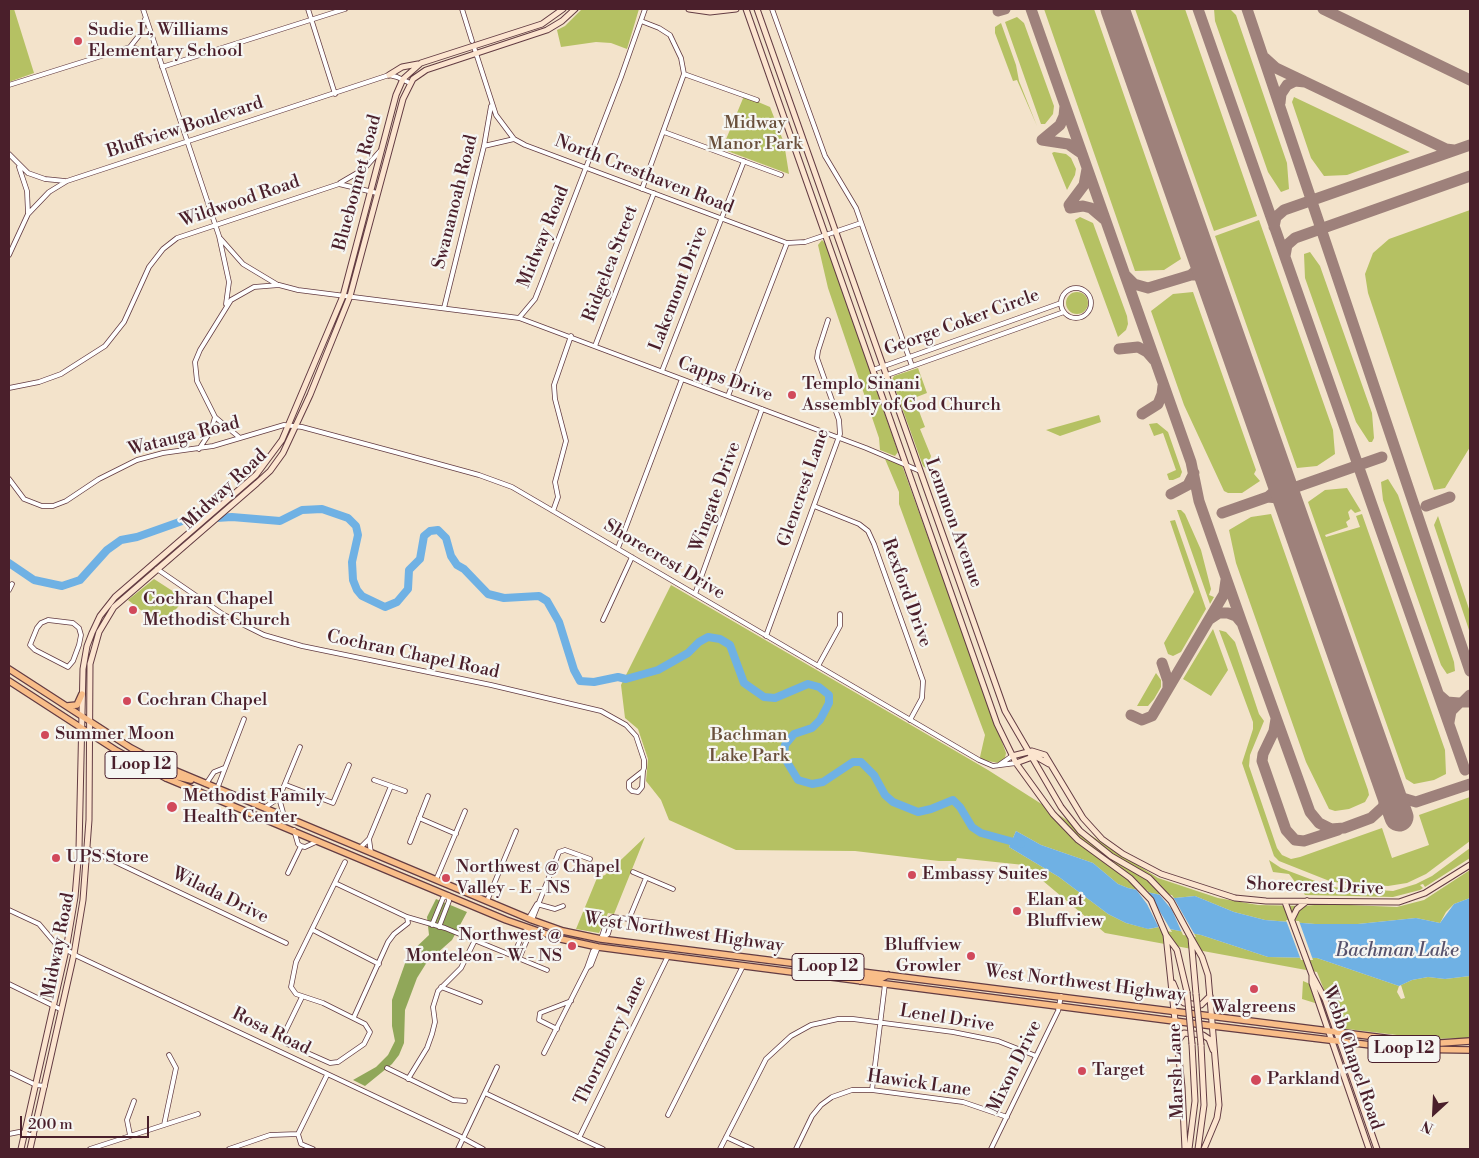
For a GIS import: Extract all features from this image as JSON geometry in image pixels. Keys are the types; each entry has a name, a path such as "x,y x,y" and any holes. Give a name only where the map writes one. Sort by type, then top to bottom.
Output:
{"main road":[{"path":"389,75 402,68 421,64 473,44 542,24 563,9"},
{"path":"410,83 426,70 546,30 562,21 575,9"},
{"path":"689,9 710,12 736,9"},
{"name":"Lemmon Avenue","path":"746,9 997,724 1012,756 1034,791 1066,828 1137,884 1155,907 1166,934 1177,950 1182,964 1187,992"},
{"name":"Lemmon Avenue","path":"757,9 944,544 1002,702 1029,754 1061,807 1084,834 1111,856 1149,878 1178,911 1190,937 1196,994"},
{"path":"403,80 421,64"},
{"name":"Bluebonnet Road","path":"343,296 396,95 403,80"},
{"name":"Bluebonnet Road","path":"350,296 403,99 410,83"},
{"name":"Midway Road","path":"21,1149 66,950 80,849 82,694 86,646 107,606 265,465 278,448 343,296"},
{"name":"Midway Road","path":"30,1149 60,1009 74,954 83,900 90,800 90,664 98,632 110,612 270,471 284,453 297,426 350,296"},
{"path":"934,548 944,544"},
{"path":"152,564 157,569"},
{"path":"86,646 93,648"},
{"name":"West Northwest Highway","path":"9,669 150,759 452,887 564,931 601,939 1336,1032 1441,1043 1470,1041"},
{"name":"West Northwest Highway","path":"9,681 89,733 166,778 529,929 598,947 1404,1049 1470,1050"},
{"path":"65,706 77,705 82,694"},
{"name":"Shorecrest Drive","path":"1016,763 1029,754 1042,753 1073,804 1087,823 1102,838 1134,861 1162,874 1221,894 1246,900 1384,904 1405,901 1426,893 1470,866"},
{"path":"1012,756 1029,754"},
{"path":"1040,772 1042,765 1051,766"},
{"path":"166,778 170,775 196,780"},
{"path":"213,797 217,789"},
{"path":"80,800 90,800"},
{"path":"80,849 88,849"},
{"path":"448,895 452,887"},
{"path":"1292,919 1297,909 1307,901"},
{"name":"Webb Chapel Road","path":"1285,902 1307,964 1325,999 1377,1149"},
{"path":"529,929 532,920"},
{"path":"1166,934 1182,1087 1185,1149"},
{"path":"1190,937 1202,957 1210,996 1216,1060 1219,1111 1204,1149"},
{"path":"598,947 601,939"},
{"path":"668,956 670,947"},
{"path":"743,966 746,957"},
{"path":"834,978 836,968"},
{"path":"860,981 863,978 882,978 888,974"},
{"name":"Webb Chapel Road","path":"1312,975 1312,983 1369,1149"},
{"path":"1172,980 1180,1000 1184,1003 1201,1005 1210,996"},
{"path":"965,994 966,984"},
{"name":"Marsh Lane","path":"1187,992 1195,1101 1189,1149"},
{"name":"Marsh Lane","path":"1196,994 1204,1105 1198,1149"},
{"path":"1113,1003 1113,1013"},
{"path":"1177,1045 1179,1038 1184,1033 1203,1035 1209,1039 1216,1060"},
{"path":"1441,1043 1442,1051"},
{"path":"1353,1100 1359,1099"}],"street":[{"path":"308,9 336,94"},
{"path":"162,67 345,9"},
{"path":"462,9 491,102 499,119 514,139 484,146"},
{"name":"Midway Road","path":"519,318 534,299 586,168 645,9"},
{"path":"772,9 825,156 849,196 861,223 912,366"},
{"path":"130,47 143,27 144,10"},
{"path":"144,10 186,143 219,236 229,282 225,306"},
{"path":"641,21 660,28 670,35 681,58 684,74 757,100"},
{"path":"9,86 130,47 157,54"},
{"name":"Ridgelea Street","path":"642,188 684,74"},
{"path":"389,75 410,83"},
{"name":"Bluffview Boulevard","path":"9,255 28,214 49,192 67,181 389,75"},
{"name":"Swananoah Road","path":"444,308 491,119 491,102"},
{"path":"664,132 782,175"},
{"name":"North Cresthaven Road","path":"514,139 586,168 788,243 805,242 861,223"},
{"name":"Wildwood Road","path":"9,388 29,385 56,377 105,346 121,328 149,267 163,249 184,234 339,184 355,176 371,163 383,147"},
{"path":"9,154 19,167 27,191 28,214"},
{"name":"Lakemont Drive","path":"662,371 744,161"},
{"path":"19,167 45,179 67,181"},
{"path":"353,186 355,176"},
{"name":"Wildwood Road","path":"339,184 377,193"},
{"name":"Ridgelea Street","path":"595,346 654,193"},
{"path":"219,236 243,264 278,285"},
{"path":"728,396 788,243"},
{"path":"240,438 215,417 197,381 195,362 225,306 236,296 248,289 278,285 343,296 519,318"},
{"name":"George Coker Circle","path":"1072,288 1083,289 1091,299 1090,308 1084,316 1075,318 1064,312 1061,303 1064,293 1072,288"},
{"name":"George Coker Circle","path":"873,370 1061,303"},
{"path":"1040,310 1044,319"},
{"name":"George Coker Circle","path":"876,378 1064,312"},
{"name":"Capps Drive","path":"519,318 838,437 906,463 920,471"},
{"name":"Glencrest Lane","path":"766,636 840,431 839,420 818,358 818,351 828,320"},
{"path":"1002,324 1006,333"},
{"path":"977,333 980,342"},
{"path":"553,510 558,497 555,482 566,441 555,399 554,385 571,336"},
{"path":"618,548 682,378"},
{"name":"Wingate Drive","path":"695,594 762,409"},
{"path":"199,449 211,431 215,417"},
{"name":"Watauga Road","path":"9,479 24,499 42,506 53,506 66,501 99,479 137,460 163,453 199,449 274,427 297,426"},
{"name":"Shorecrest Drive","path":"297,426 494,480 512,487 983,763 997,766 1016,763"},
{"name":"Rexford Drive","path":"814,506 859,524 868,531 872,539 923,681 922,698 910,720"},
{"path":"603,620 632,557"},
{"name":"Cochran Chapel Road","path":"157,569 224,615 264,635 302,646 491,685 602,711 634,732 644,760 643,771"},
{"path":"9,590 12,584"},
{"path":"818,666 840,626 840,614"},
{"path":"48,620 73,623 78,626 81,632 78,647 71,665 65,667 35,650 30,642 41,623 48,620"},
{"path":"78,647 83,648 86,646 80,640"},
{"path":"217,789 244,719"},
{"path":"264,808 279,798 286,785 300,747"},
{"path":"997,766 1012,756"},
{"path":"286,785 333,803 349,765"},
{"path":"206,784 214,772 224,768"},
{"path":"643,771 640,790 632,791 628,788 629,782 643,771"},
{"path":"374,780 406,791"},
{"path":"360,848 369,839 390,786"},
{"path":"410,842 428,796"},
{"path":"279,798 284,816"},
{"path":"436,880 465,811"},
{"path":"419,818 456,834"},
{"path":"288,873 301,846 294,830"},
{"path":"487,901 516,831"},
{"path":"369,839 371,853"},
{"path":"301,846 305,847 319,841"},
{"name":"Wilada Drive","path":"88,849 286,943"},
{"path":"532,920 537,904 562,850 590,859"},
{"path":"302,997 283,1039 291,1047 330,1064 338,1062 364,1044 369,1028 354,1017 323,1003 302,997 292,991 296,962 345,862"},
{"path":"633,872 674,889"},
{"path":"629,919 646,878"},
{"path":"335,882 407,917 475,940 547,970"},
{"path":"432,925 443,898 448,895 449,901 439,927"},
{"path":"537,904 556,909 563,906"},
{"name":"Rosa Road","path":"9,910 38,924 55,943 66,950 464,1138 483,1149"},
{"path":"354,1017 388,942 394,934 408,924 407,917"},
{"path":"601,939 613,917 668,924"},
{"path":"513,957 523,933 529,929"},
{"path":"519,959 529,935 529,929"},
{"path":"313,930 379,964"},
{"path":"408,1078 422,1057 432,1034 435,1022 434,998 441,986 461,968 475,940"},
{"path":"544,1053 587,968 593,951 598,947"},
{"name":"Thornberry Lane","path":"579,1138 668,956"},
{"path":"668,1115 743,966"},
{"path":"9,984 60,1009"},
{"path":"872,1090 885,984"},
{"path":"441,986 480,1002"},
{"name":"Mixon Drive","path":"992,1149 1059,1006 1061,996"},
{"path":"557,1029 539,1020 540,1013 571,1001"},
{"name":"Lenel Drive","path":"720,1149 758,1072 775,1050 791,1036 811,1025 838,1019 880,1022 981,1036 1014,1046 1036,1056"},
{"path":"164,1124 176,1068 169,1055"},
{"path":"458,1149 497,1067"},
{"path":"387,1068 453,1100 465,1101"},
{"path":"9,1072 36,1085 45,1086"},
{"path":"313,1149 301,1144 298,1134 327,1074"},
{"name":"Hawick Lane","path":"796,1149 812,1116 821,1105 844,1092 872,1090 963,1102 1006,1117"},
{"path":"484,1093 604,1149"},
{"path":"130,1135 128,1120 134,1102"},
{"path":"90,1149 198,1114"},
{"path":"9,1134 19,1132 34,1136"},
{"path":"230,1149 270,1135 298,1134"},
{"path":"726,1137 752,1149"}],"green space":[{"path":"9,9 14,9 34,73 9,82"},
{"path":"582,9 639,9 627,49 611,43 596,42 561,47 557,30 565,26"},
{"path":"1044,9 1094,9 1181,259 1164,270 1135,271"},
{"path":"1135,9 1185,9 1257,216 1214,231"},
{"path":"1214,9 1230,9 1236,15 1287,163 1289,189 1281,192 1268,172 1215,21"},
{"path":"1017,17 1024,23 1054,106 1053,114 1045,124 1041,124 1005,22"},
{"path":"1001,23 1016,65 1019,81 1037,126 1017,80 1013,81 995,33 995,27"},
{"name":"Midway Manor Park","path":"744,96 770,107 784,143 789,174 722,149"},
{"path":"1294,97 1410,152 1347,175 1324,176 1311,158 1292,102"},
{"path":"1052,153 1066,154 1071,158 1076,169 1067,190"},
{"path":"1470,210 1470,447 1445,488 1434,490 1368,293 1365,274 1373,253 1389,239"},
{"path":"1080,217 1093,223 1127,316 1128,324 1126,330 1118,337 1075,220"},
{"path":"1259,220 1333,430 1335,454 1317,466 1297,468 1215,236"},
{"path":"822,240 826,244 898,452 895,456 880,450 879,438 828,288 818,245"},
{"path":"1310,252 1320,266 1372,413 1374,438 1372,442 1369,442 1356,422 1305,278 1304,254"},
{"path":"1073,292 1081,292 1088,299 1088,307 1081,314 1073,314 1066,307 1066,299"},
{"path":"1193,292 1256,470 1254,474 1260,481 1242,493 1228,493 1224,491 1184,405 1151,311 1173,294"},
{"path":"918,368 927,393 914,398 925,427 920,429 931,456 927,469 923,466 892,380 894,376"},
{"path":"1099,415 1101,422 1060,436 1046,430"},
{"path":"1157,423 1168,432 1182,472 1180,477 1173,480 1169,480 1167,474 1176,470 1163,433 1154,436 1149,424"},
{"path":"885,459 902,465 1006,753 1005,758 999,763 982,760 980,757 985,735 899,504 899,492"},
{"path":"1388,479 1398,495 1454,662 1455,671 1447,674 1441,665 1383,500 1381,482"},
{"path":"1347,488 1361,511 1355,513 1351,509 1348,512 1350,519 1346,522 1348,527 1325,535 1326,537 1360,527 1356,516 1362,514 1445,750 1446,774 1434,780 1414,784 1406,779 1308,502 1325,490"},
{"path":"1177,510 1181,510 1185,514 1201,550 1211,589 1209,595 1214,597 1210,604"},
{"path":"1271,514 1368,790 1369,795 1365,802 1349,809 1335,811 1329,809 1306,762 1236,563 1229,530 1251,517"},
{"path":"1438,516 1470,612 1470,633 1434,525"},
{"path":"1175,520 1206,609 1181,652 1173,656 1168,654 1164,643 1194,592 1170,521"},
{"path":"154,579 185,599 161,626 128,600"},
{"name":"Bachman Lake Park","path":"671,585 988,770 1158,878 1218,898 1258,905 1303,906 1326,904 1397,907 1424,900 1470,870 1470,898 1454,904 1446,912 1440,923 1416,918 1358,924 1315,924 1265,920 1234,912 1195,896 1175,898 1128,888 1118,884 1093,863 1041,845 1016,831 1009,847 1059,877 1108,914 1126,923 1149,929 1159,927 1201,935 1268,957 1317,958 1399,986 1397,992 1401,999 1405,998 1401,985 1412,980 1428,977 1445,979 1470,976 1470,1038 1430,1039 1339,1028 1317,972 1105,933 1024,865 957,858 956,861 939,861 855,851 736,850 669,820 661,800 646,781 648,759 638,729 625,718 621,685"},
{"path":"1213,629 1228,670 1211,696 1183,679"},
{"path":"1219,630 1226,632 1235,642 1259,714 1264,721 1250,755 1249,766 1277,848 1282,855 1291,859 1300,857 1382,828 1392,858 1429,845 1419,815 1470,797 1470,841 1426,874 1407,883 1388,886 1332,882 1279,861 1274,856 1242,763 1253,729 1253,722"},
{"path":"1156,673 1161,680 1161,687 1148,706 1137,706"},
{"path":"645,837 614,914 608,913 599,933 576,929 597,878 605,875"},
{"path":"1470,848 1470,858 1425,887 1423,884 1420,885 1423,888 1420,890 1393,897 1305,895 1289,874 1273,872 1269,860 1281,868 1331,887 1393,891 1416,884 1432,876"},
{"path":"436,899 467,912 452,940 427,962 417,978 405,1010 404,1043 399,1055 392,1064 365,1086 353,1080 376,1067 388,1055 395,1041 392,1026 392,1000 408,955 429,935 427,917"},
{"path":"1303,981 1310,984 1316,1006 1315,1003 1302,999"}],"water":[{"name":"Bachman Lake","path":"1016,831 1041,845 1093,863 1118,884 1128,888 1175,898 1195,896 1234,912 1265,920 1315,924 1358,924 1416,918 1440,923 1454,904 1470,898 1470,976 1445,979 1428,977 1412,980 1399,986 1317,958 1268,957 1201,935 1159,927 1148,929 1126,923 1108,914 1059,877 1009,847"}],"pier":[{"path":"1135,888 1147,890 1172,932 1160,930 1147,904"},
{"path":"1159,894 1172,895 1196,937 1183,935 1172,910"},
{"path":"1286,920 1299,921 1313,960 1301,960"}],"waterway":[{"path":"9,563 34,580 62,586 80,580 107,550 121,540 137,537 185,520 232,517 280,521 302,510 322,509 348,518 356,526 358,535 352,562 353,580 362,596 385,607 397,602 408,589 409,570 420,559 424,536 430,531 438,530 446,538 451,556 457,565 464,569 488,594 504,598 539,596 547,601 559,622 574,670 580,681 594,682 618,677 626,679 658,670 688,653 699,642 708,637 720,639 730,645 744,683 764,697 775,698 808,684 819,687 829,695 829,703 820,720 812,728 794,734 785,745 784,757 798,780 812,784 823,782 853,762 861,762 874,775 885,795 893,802 918,812 953,800 960,807 972,827 981,833 1021,844"}],"taxiway":[{"path":"998,11 1005,9"},
{"path":"1031,9 1191,462 1199,501 1242,623 1310,812 1319,823 1331,829 1344,828 1371,818 1383,807 1387,795 1387,787 1373,746"},
{"path":"1198,9 1465,770"},
{"path":"1247,9 1470,671"},
{"path":"1323,9 1470,80"},
{"path":"1265,58 1276,68 1446,149 1454,150"},
{"path":"1280,103 1281,94 1287,85 1295,81 1305,82"},
{"path":"1042,140 1060,125 1064,116 1065,106"},
{"path":"1042,140 1068,144 1081,153"},
{"path":"1274,227 1276,217 1284,210 1470,145"},
{"path":"1069,205 1084,185 1087,169"},
{"path":"1285,256 1287,245 1295,238 1470,176"},
{"path":"1070,208 1083,206 1091,208 1104,219"},
{"path":"1191,228 1202,258 1198,269 1191,275 1199,275 1208,280 1218,305"},
{"path":"1126,276 1134,284 1148,288 1191,275"},
{"path":"1119,349 1138,347 1147,352 1154,360"},
{"path":"1142,414 1158,404 1163,386"},
{"path":"1268,450 1278,480 1275,491 1268,497 1278,498 1285,502 1295,527"},
{"path":"1222,513 1382,457"},
{"path":"1171,494 1188,485 1194,473"},
{"path":"1426,506 1450,497"},
{"path":"1131,715 1142,720 1152,716 1224,594 1226,580"},
{"path":"1210,619 1219,613 1228,613 1236,616 1241,622"},
{"path":"1162,663 1168,681 1168,689"},
{"path":"1439,695 1447,702 1459,703 1451,711 1449,722"},
{"path":"1470,695 1463,702 1470,702"},
{"path":"1276,719 1274,731 1263,754 1262,761 1286,830 1295,840 1304,841 1338,830"},
{"path":"1387,782 1399,797 1416,802 1470,784"}],"runway":[{"path":"1115,9 1399,817"}],"place":[{"name":"Sudie L, Williams Elementary School","path":"78,41"},
{"name":"Templo Sinani Assembly of God Church","path":"792,395"},
{"name":"Cochran Chapel Methodist Church","path":"133,610"},
{"name":"Cochran Chapel","path":"127,701"},
{"name":"Summer Moon","path":"45,735"},
{"name":"Methodist Family Health Center","path":"172,807"},
{"name":"UPS Store","path":"56,858"},
{"name":"Embassy Suites","path":"912,875"},
{"name":"Northwest @ Chapel Valley - E - NS","path":"446,878"},
{"name":"Elan at Bluffview","path":"1017,911"},
{"name":"Northwest @ Monteleon - W - NS","path":"572,946"},
{"name":"Bluffview Growler","path":"971,956"},
{"name":"Walgreens","path":"1254,989"},
{"name":"Target","path":"1082,1071"},
{"name":"Parkland","path":"1256,1080"}]}
